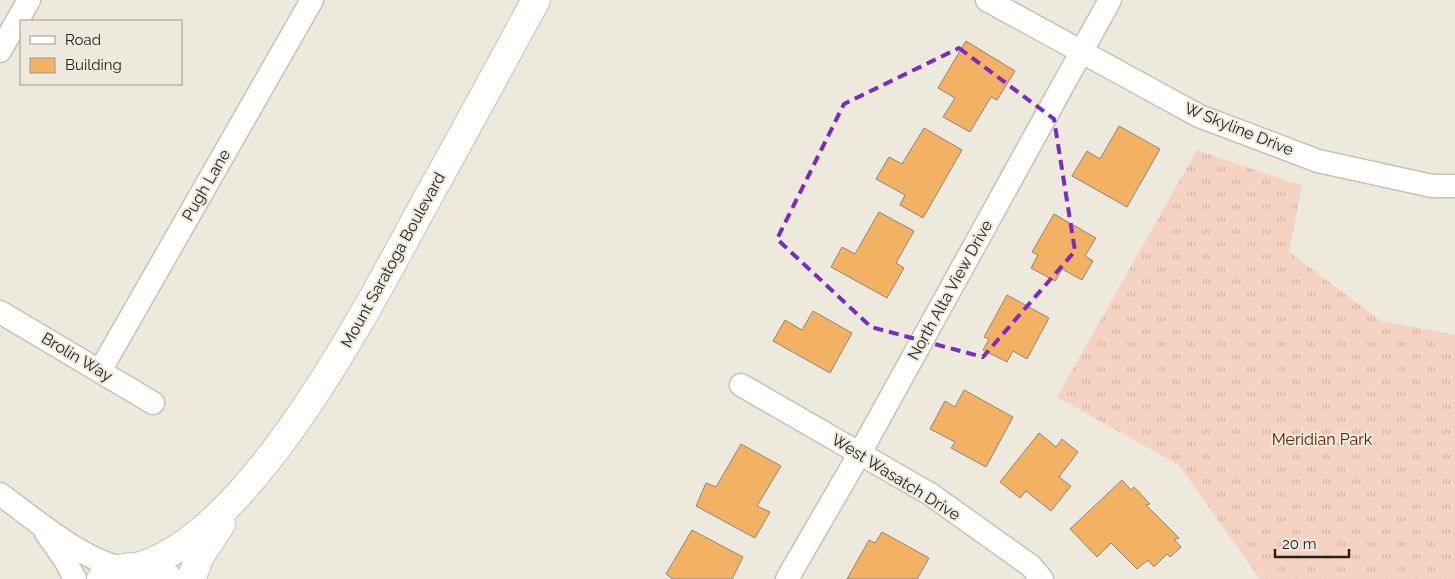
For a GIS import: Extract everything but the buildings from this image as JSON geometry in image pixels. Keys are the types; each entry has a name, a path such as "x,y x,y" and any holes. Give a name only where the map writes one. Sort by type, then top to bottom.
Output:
{"street":[{"path":"0,51 28,0"},
{"name":"Pugh Lane","path":"100,371 312,0"},
{"name":"Mount Saratoga Boulevard","path":"121,571 164,558 178,549 228,506 272,452 343,350 536,0"},
{"name":"W Skyline Drive","path":"986,0 1199,116 1318,161 1432,186 1455,186"},
{"name":"North Alta View Drive","path":"787,579 860,453 1110,0"},
{"name":"Brolin Way","path":"0,312 153,403"},
{"name":"West Wasatch Drive","path":"741,385 930,494 1032,566 1042,579"},
{"path":"0,494 32,518 93,558 121,571 150,569 169,579"},
{"name":"Mount Saratoga Boulevard","path":"191,579 200,556 219,527 228,506"},
{"path":"32,518 50,537 74,579"}],"highlighted area":[{"path":"959,48 1054,119 1075,251 983,357 871,327 777,239 844,104"}],"green space":[{"name":"Meridian Park","path":"1197,150 1302,186 1289,252 1381,321 1455,335 1455,579 1260,579 1179,465 1057,397"}]}
